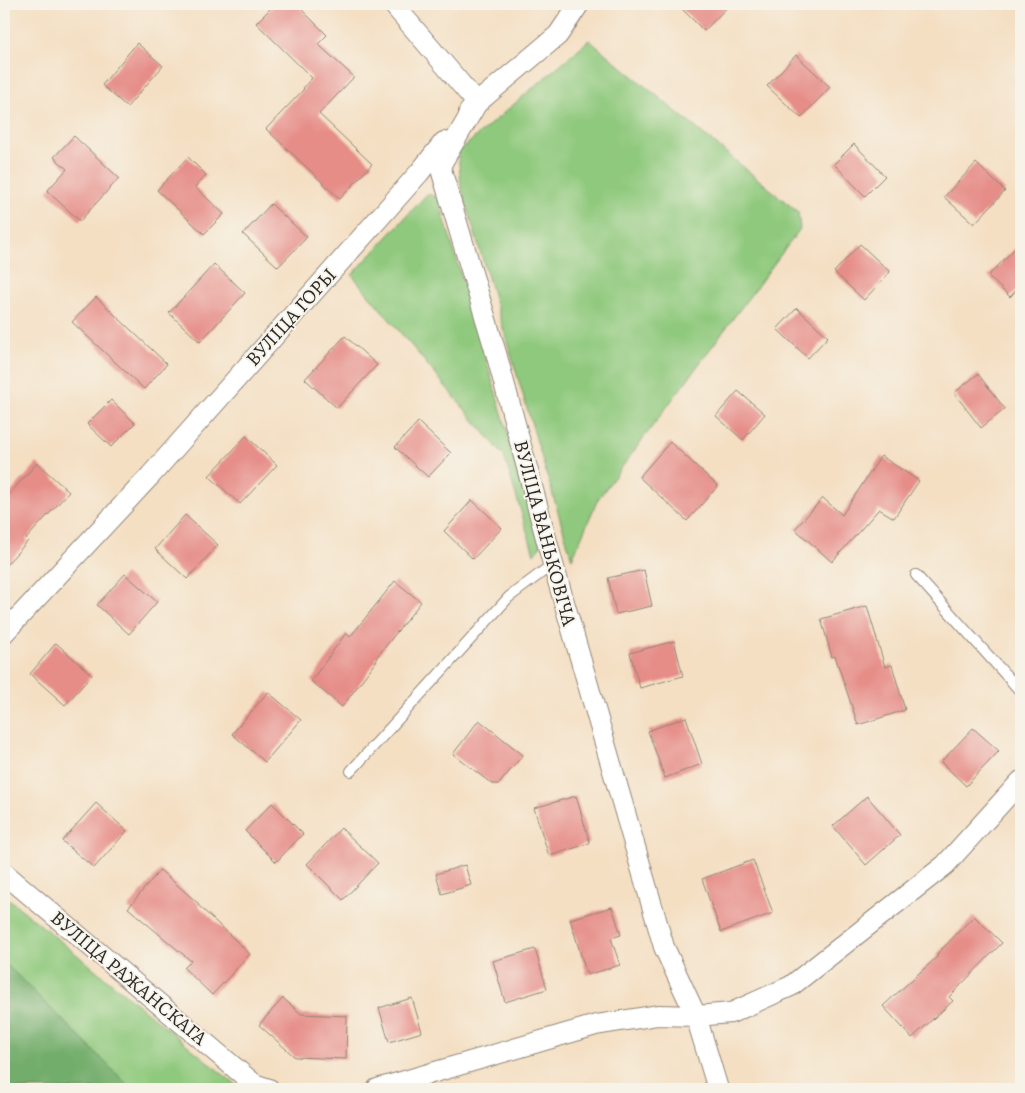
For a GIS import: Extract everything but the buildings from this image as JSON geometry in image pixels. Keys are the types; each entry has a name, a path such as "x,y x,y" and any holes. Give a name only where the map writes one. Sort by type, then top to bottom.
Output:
{"street":[{"path":"393,4 477,102"},
{"name":"ВУЛІЦА ГОРЫ","path":"4,634 150,476 419,173 477,102 558,35 579,4"},
{"name":"ВУЛІЦА ВАНЬКОВІЧА","path":"477,102 440,166 496,353 553,564 664,947 696,1016 718,1089"},
{"path":"377,1089 596,1025 658,1015 696,1016 731,1013 792,986 945,865 1021,781"},
{"name":"ВУЛІЦА РАЖАНСКАГА","path":"4,872 262,1087"}],"lane":[{"path":"351,771 509,596 553,564"},
{"path":"916,575 1021,692"}],"green space":[{"path":"589,40 798,212 800,229 598,499 572,559 461,187 458,152"},
{"path":"427,194 438,197 541,545 534,554 504,456 352,275"},
{"path":"4,895 241,1089 4,1089"},
{"path":"4,962 132,1089 4,1089"}]}
